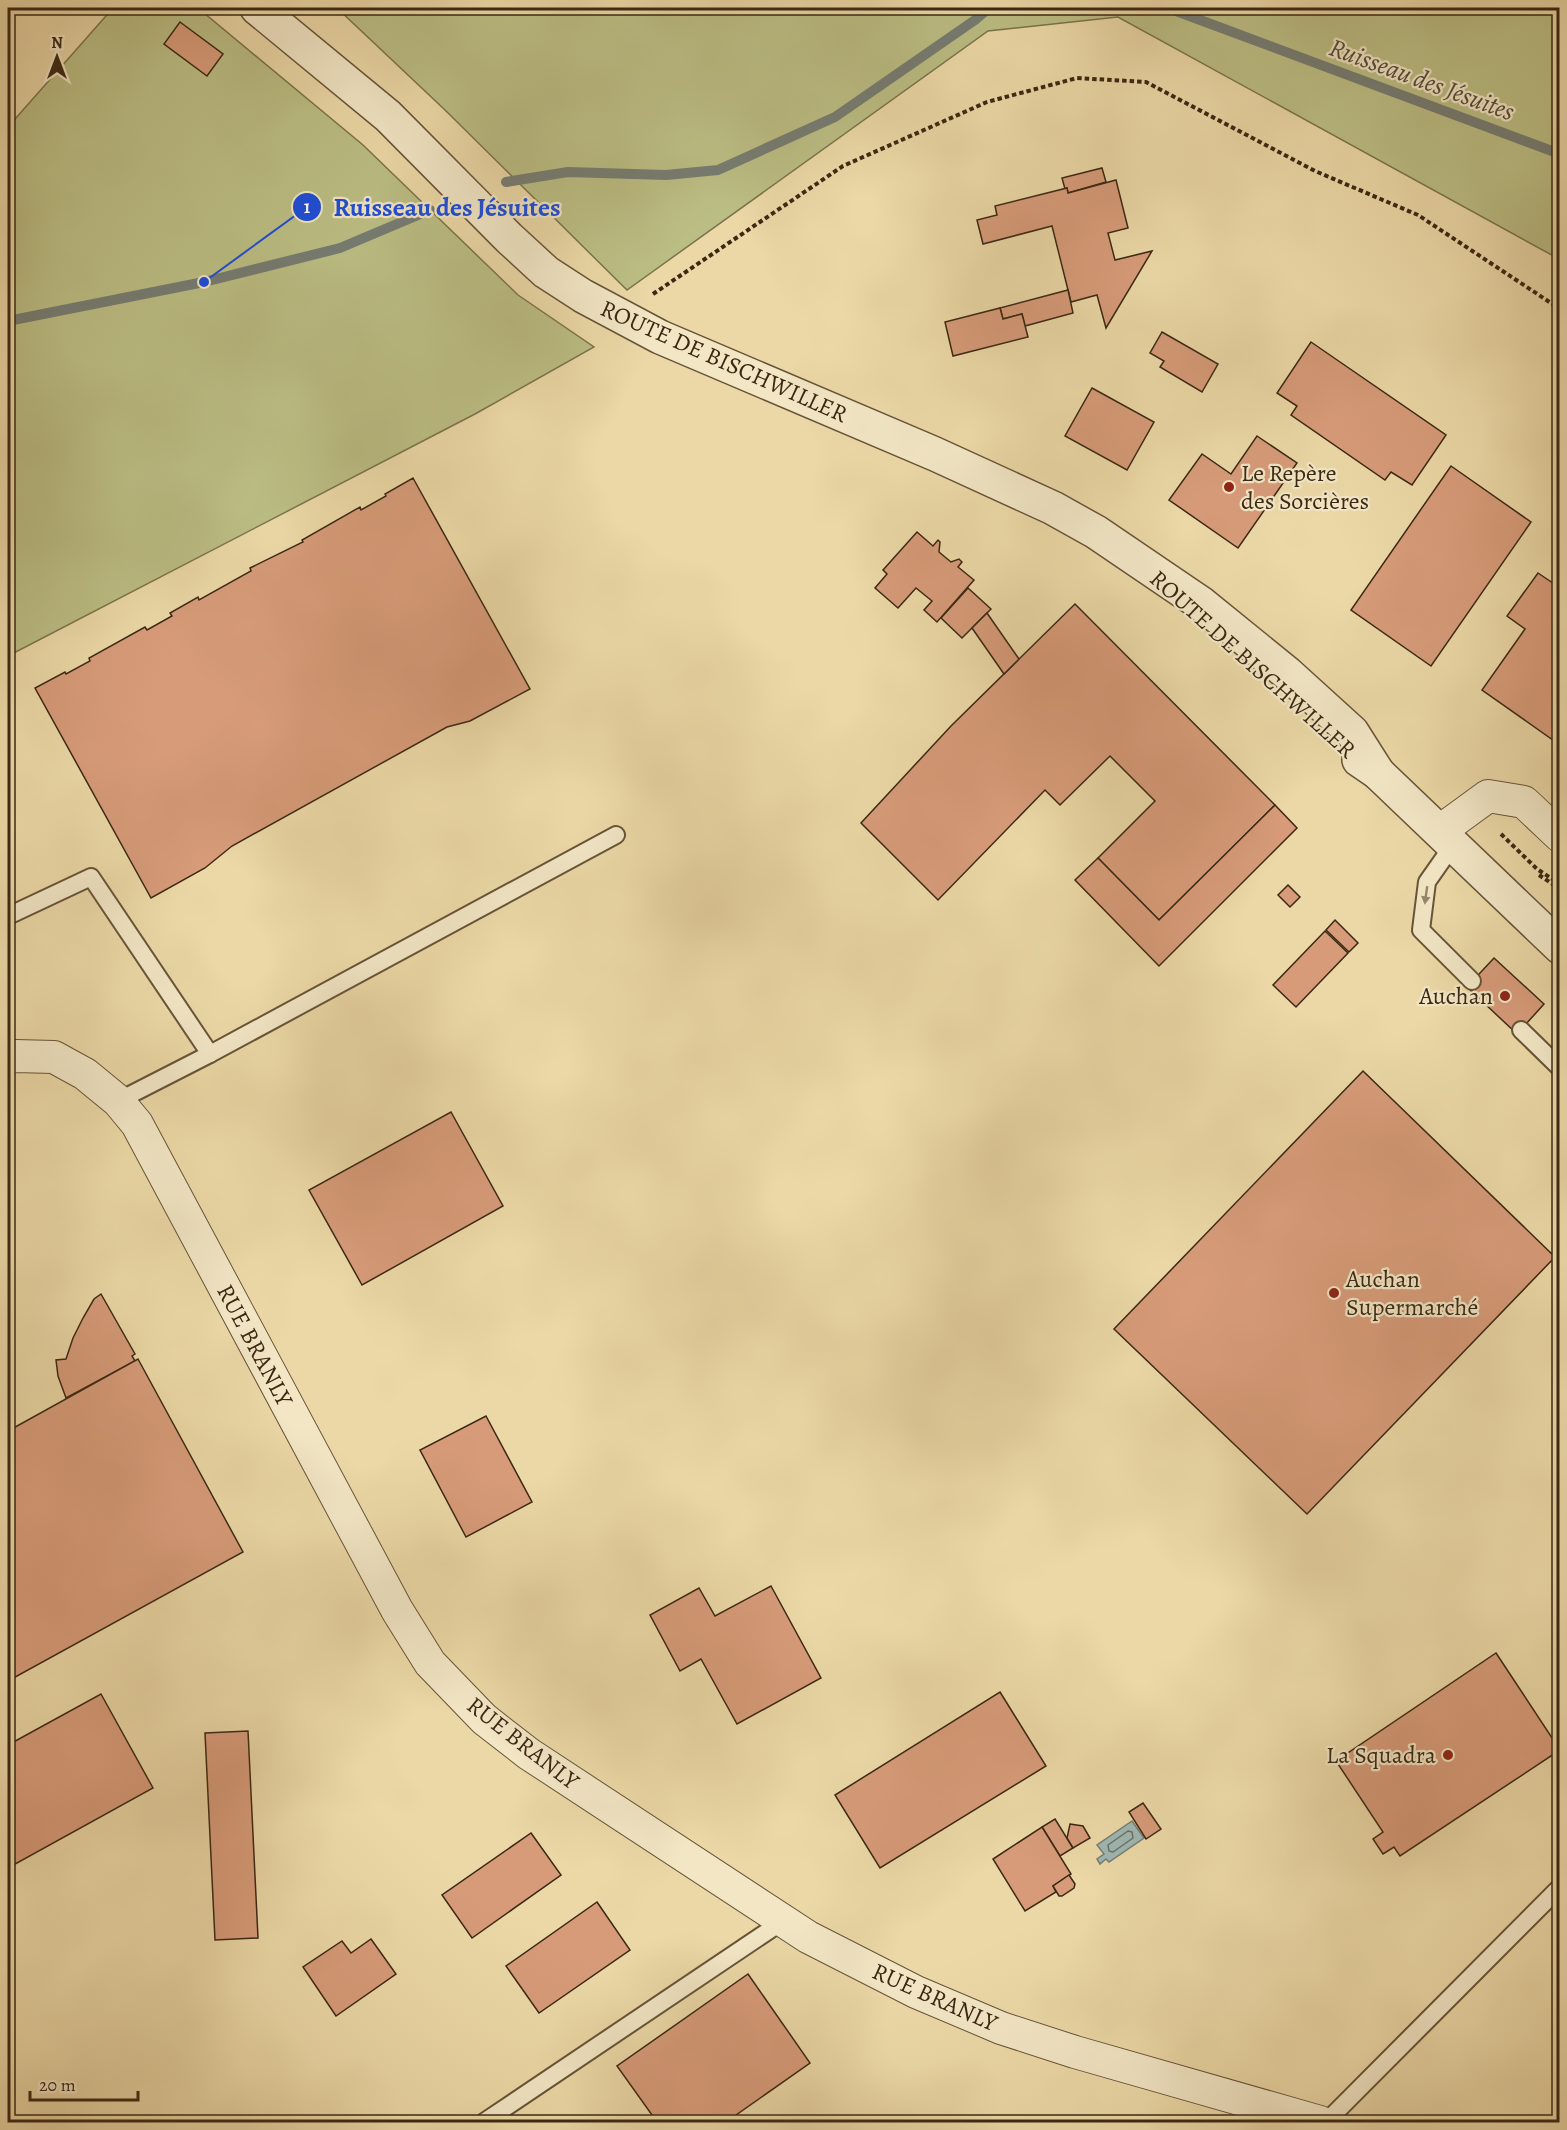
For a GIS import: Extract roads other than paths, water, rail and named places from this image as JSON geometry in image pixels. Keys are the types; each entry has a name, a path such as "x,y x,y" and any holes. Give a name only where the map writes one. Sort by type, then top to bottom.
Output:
{"street":[{"name":"ROUTE DE BISCHWILLER","path":"257,8 388,116 509,238 546,272 583,296 660,337 1005,486 1087,527 1220,618 1320,701 1352,732 1378,773 1560,947"},
{"path":"1446,838 1488,796 1524,802 1560,836"},
{"name":"RUE BRANLY","path":"8,1058 15,1056 54,1057 85,1074 118,1101 137,1124 397,1610 430,1663 484,1719 529,1754 808,1937 916,1992 1001,2028 1075,2052 1320,2122"}],"lane":[{"path":"118,1101 210,1054 616,835"},
{"path":"1446,838 1427,882 1421,930 1472,981"},
{"path":"8,916 91,877 210,1054"},
{"path":"1521,1030 1560,1068"},
{"path":"1326,2122 1560,1887"},
{"path":"484,2122 783,1921"}],"water":[{"path":"1132,1821 1144,1838 1109,1862 1106,1859 1100,1864 1097,1859 1104,1854 1097,1845"}],"waterway":[{"name":"Ruisseau des Jésuites","path":"506,182 568,172 666,175 718,170 835,117 989,8"},
{"name":"Ruisseau des Jésuites","path":"1168,8 1560,154"},
{"name":"Ruisseau des Jésuites","path":"8,321 204,282 340,248 430,210"}],"place":[{"name":"Ruisseau des Jésuites","path":"204,282"},
{"name":"Le Repère des Sorcières","path":"1229,487"},
{"name":"Auchan","path":"1505,996"},
{"name":"Auchan Supermarché","path":"1334,1293"},
{"name":"La Squadra","path":"1448,1755"}]}
